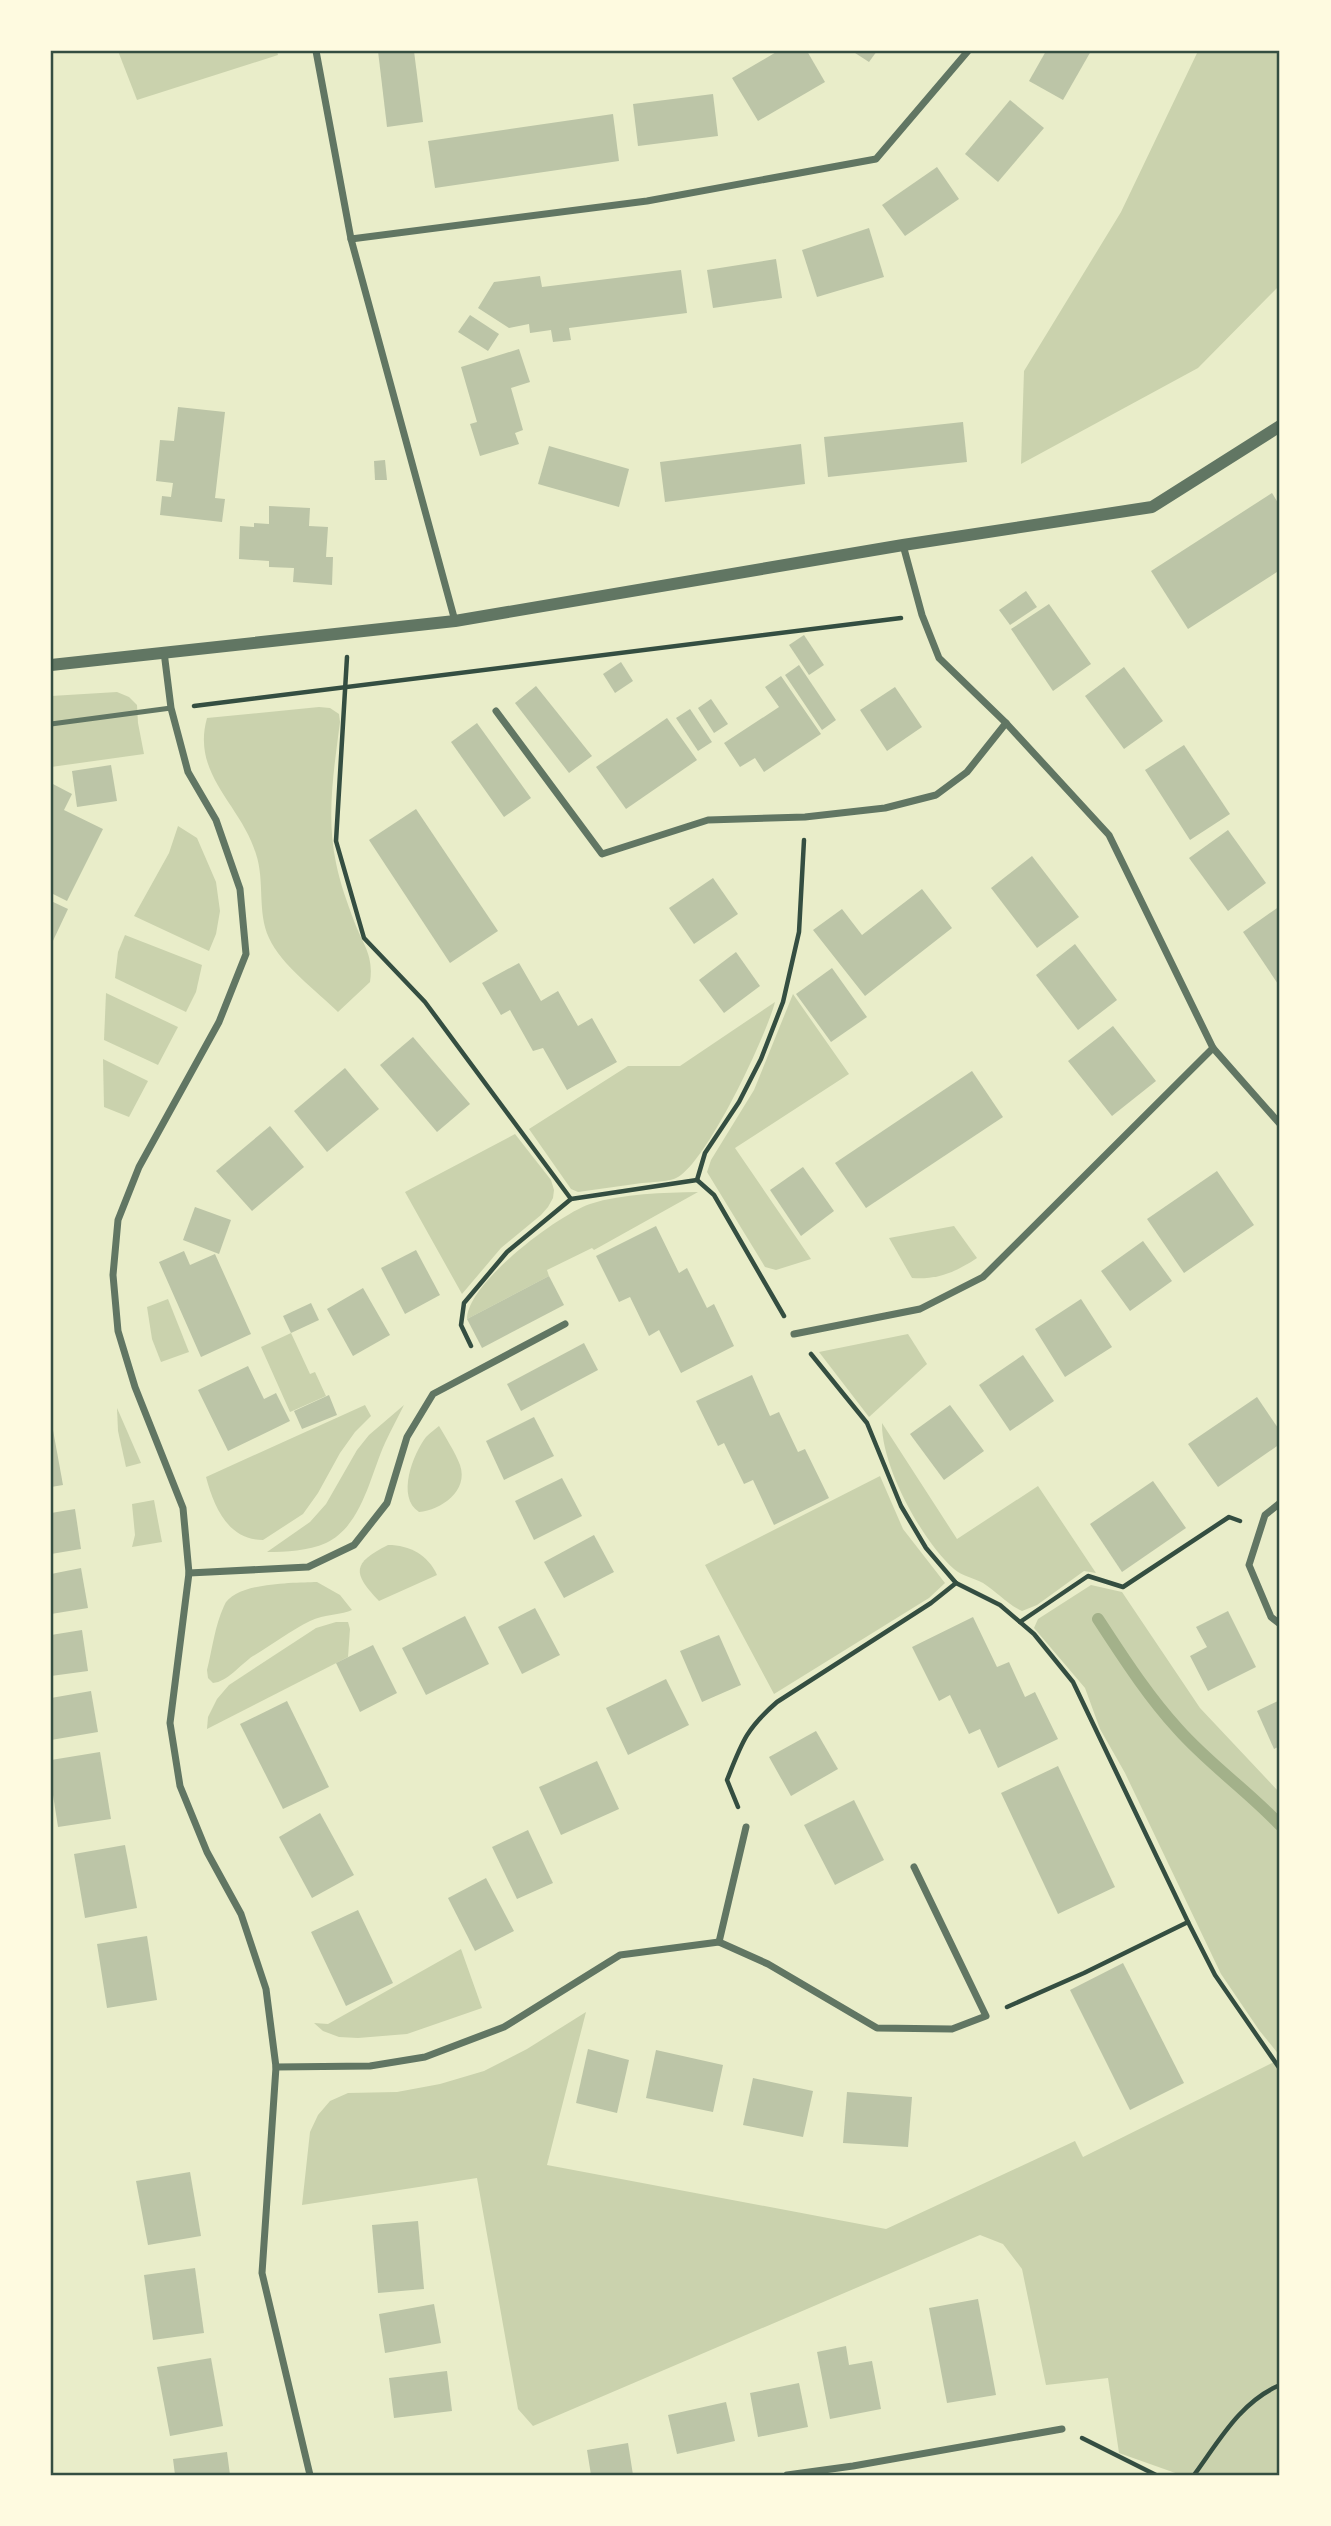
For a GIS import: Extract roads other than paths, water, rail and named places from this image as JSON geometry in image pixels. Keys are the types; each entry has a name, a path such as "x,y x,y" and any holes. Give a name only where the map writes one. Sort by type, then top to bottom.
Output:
{"street":[{"path":"316,51 351,239 456,621"},
{"path":"351,239 648,201 876,159 968,51"},
{"path":"51,665 456,621 903,545 1152,507 1280,426"},
{"path":"903,545 922,615 939,658 1006,723 1109,835 1213,1048 1280,1124"},
{"path":"164,651 171,708 188,772 216,820 240,889 246,954 219,1022 139,1167 118,1220 113,1275 121,1342 135,1387 183,1508 189,1573 170,1723 180,1786 207,1852 241,1914 266,1989 276,2067 262,2273 310,2475"},
{"path":"496,711 602,854 708,820 805,817 885,808 936,795 967,772 1006,723"},
{"path":"794,1334 920,1309 983,1277 1213,1048"},
{"path":"189,1573 309,1567 354,1545 387,1503 407,1437 433,1394 565,1324"},
{"path":"1280,1503 1265,1515 1249,1565 1271,1617 1280,1624"},
{"path":"719,1942 746,1827"},
{"path":"276,2067 370,2066 425,2057 504,2027 620,1955 719,1942 768,1964 877,2028 952,2029 986,2016 914,1867"},
{"path":"788,2475 1062,2429"},
{"path":"853,2466 853,2475"}],"lane":[{"path":"51,723 171,708"}],"waterway":[{"path":"1098,1619 1126,1662 1178,1729 1280,1825"}]}
